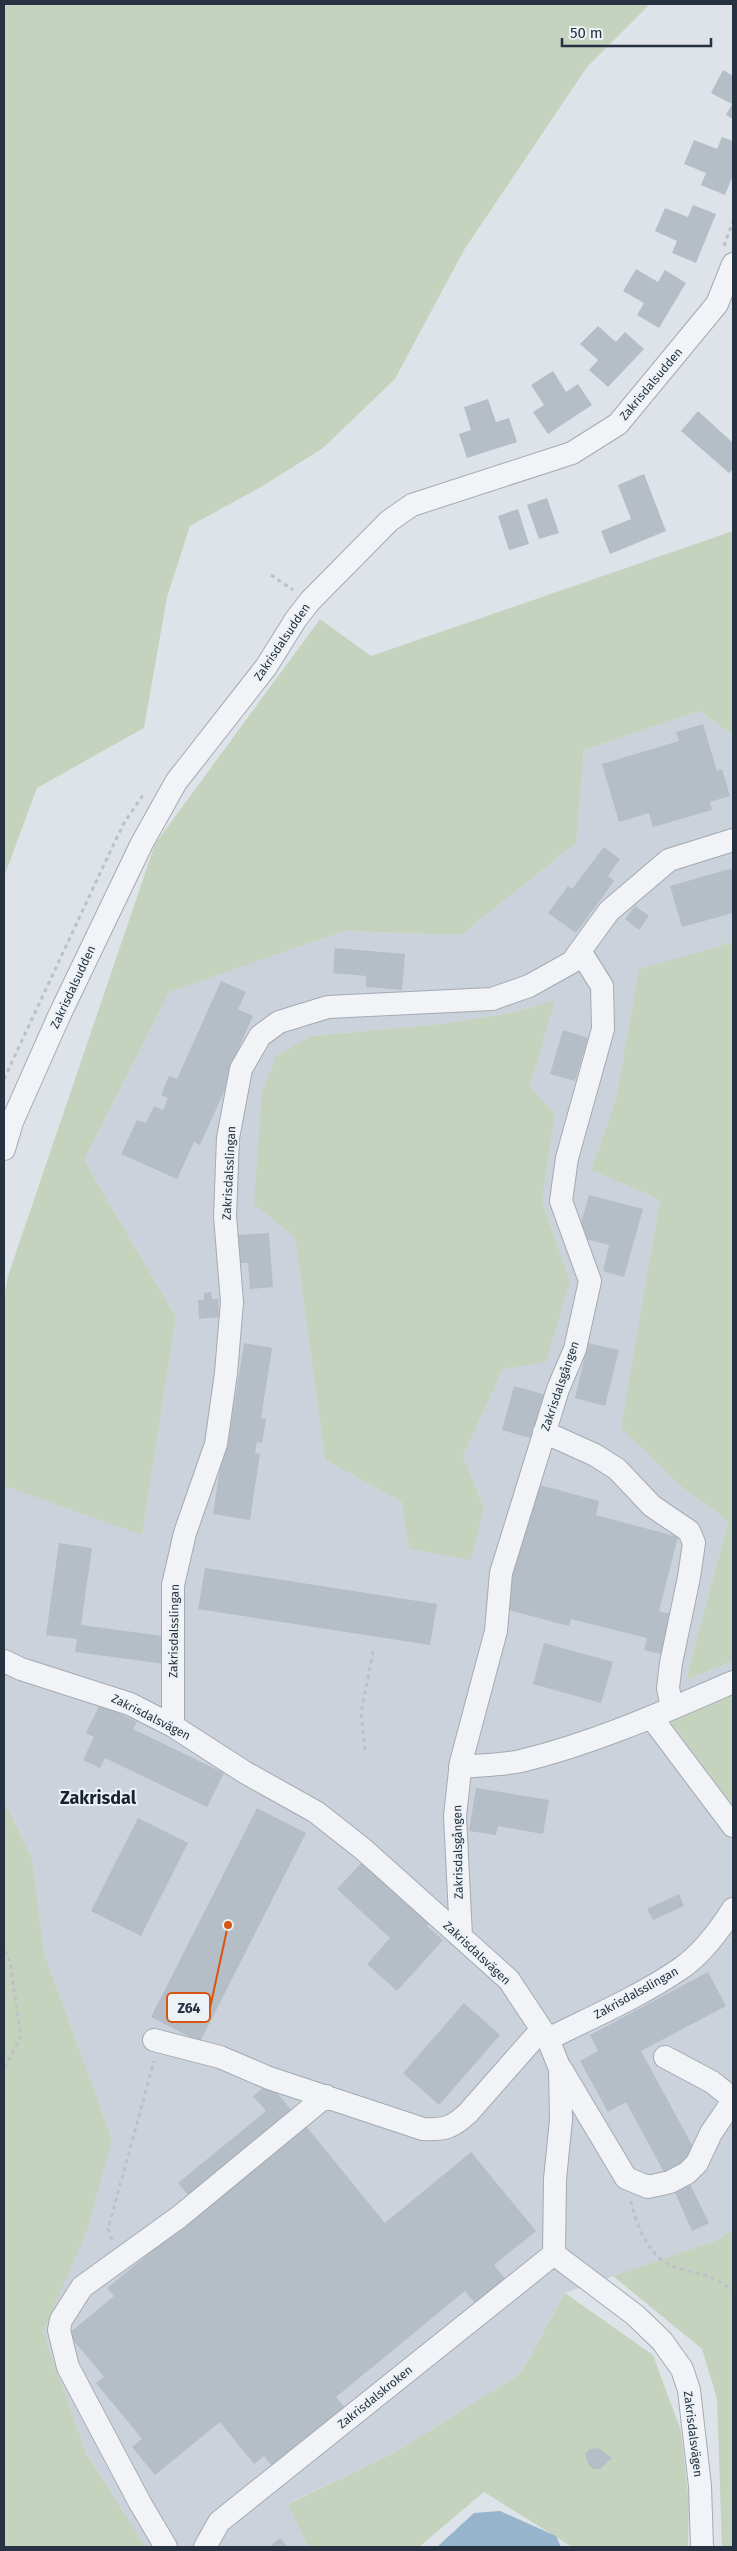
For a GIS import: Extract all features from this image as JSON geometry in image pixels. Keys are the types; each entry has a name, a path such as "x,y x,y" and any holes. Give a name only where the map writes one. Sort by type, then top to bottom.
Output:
{"street":[{"name":"Zakrisdalsudden","path":"4,1149 12,1122 59,1016 142,843 176,782 266,667 296,619 310,601 390,521 412,505 572,454 618,424 717,304 727,258"},
{"name":"Zakrisdalsslingan","path":"173,1726 173,1585 185,1533 216,1444 226,1373 232,1302 226,1216 228,1138 241,1069 260,1036 279,1022 328,1007 492,999 528,986 572,962 609,911 669,860 733,840"},
{"name":"Zakrisdalsgången","path":"461,1936 455,1816 460,1767 496,1631 501,1573 544,1432 575,1349 590,1281 561,1201 568,1158 603,1029 602,986 580,951"},
{"path":"544,1432 595,1455 616,1469 652,1506 689,1531 694,1542 690,1577 671,1663 668,1688 672,1708"},
{"name":"Zakrisdalsvägen","path":"9,1666 105,1694 173,1726 246,1773 316,1812 363,1849 509,1980 544,2034 560,2068 560,2120 554,2180 554,2254 635,2315 662,2340 682,2369 689,2390 700,2486 702,2547"},
{"path":"460,1767 519,1761 620,1731 733,1682"},
{"path":"651,1717 733,1826"},
{"name":"Zakrisdalsslingan","path":"544,2034 681,1969 719,1931 733,1910"},
{"path":"157,2041 220,2057 269,2078 423,2129 440,2130 456,2125 544,2034"},
{"path":"560,2068 626,2178 648,2187 670,2182 687,2173 697,2163 711,2133 733,2100 712,2082 665,2057"},
{"path":"166,2547 140,2503 68,2367 59,2330 65,2311 82,2287 179,2217 326,2096"},
{"name":"Zakrisdalskroken","path":"205,2547 219,2522 554,2254"}],"path":[{"path":"727,258 733,221"},
{"path":"271,575 310,601"},
{"path":"4,1079 124,823 145,791"},
{"path":"365,1750 361,1713 374,1647"},
{"path":"4,1951 9,1956 21,2037 4,2068"},
{"path":"121,2258 108,2235 108,2229 157,2041"},
{"path":"626,2178 634,2216 654,2251 664,2263 676,2268 710,2275 733,2291"}],"shaded area":[{"path":"699,711 733,735 733,942 639,970 616,1099 591,1170 660,1200 622,1428 684,1489 728,1521 686,1680 733,1661 733,1694 668,1719 733,1806 733,2229 720,2239 565,2293 521,2373 396,2452 289,2503 308,2547 146,2547 86,2453 43,2332 112,2139 44,1953 32,1858 4,1800 4,1486 142,1534 176,1317 84,1160 169,991 344,931 461,935 576,843 584,750","holes":["554,1001 530,1088 555,1114 542,1201 570,1281 503,1369 463,1456 484,1507 402,1502 325,1460 295,1236 311,1036 440,1024 516,1012"]}],"green space":[{"path":"4,4 650,4 587,67 464,250 395,379 323,448 266,484 190,526 167,597 144,728 37,788 4,877"},
{"path":"733,531 733,735 699,711 584,750 576,843 461,935 344,931 169,992 84,1160 176,1317 142,1535 4,1486 4,1297 8,1276 155,844 320,619 371,656"},
{"path":"733,942 733,1661 686,1680 728,1521 684,1489 621,1428 660,1200 591,1170 616,1099 639,969"},
{"path":"555,1000 530,1087 555,1114 542,1201 570,1281 546,1362 503,1369 463,1456 484,1507 471,1560 409,1549 402,1502 325,1460 295,1237 254,1204 262,1092 276,1056 311,1036 440,1024 516,1012"},
{"path":"733,1694 733,1806 668,1719"},
{"path":"4,1800 32,1858 44,1953 112,2139 88,2228 43,2332 86,2453 146,2547 4,2547"},
{"path":"733,2229 733,2547 722,2547 717,2399 702,2349 613,2276 720,2239"},
{"path":"565,2293 653,2355 681,2431 689,2502 688,2547 572,2547 484,2492 419,2547 308,2547 288,2504 396,2452 521,2373"}],"water":[{"path":"500,2511 556,2536 561,2547 437,2547 474,2513"}],"building":[{"path":"723,70 733,76 733,119 726,115 732,104 711,93"},
{"path":"722,137 733,141 733,175 725,195 701,185 706,173 684,164 694,140 717,149"},
{"path":"693,205 716,214 696,263 672,253 677,241 655,231 665,208 688,217"},
{"path":"636,269 658,282 665,270 686,283 659,328 637,315 644,303 623,291"},
{"path":"598,326 616,342 625,332 644,349 608,387 589,370 598,360 580,344"},
{"path":"553,371 566,392 578,384 592,405 548,434 533,412 544,405 531,385"},
{"path":"488,399 496,422 509,418 517,442 467,458 459,434 471,430 464,407"},
{"path":"698,411 733,443 733,469 729,473 681,431"},
{"path":"644,474 666,531 610,554 601,531 631,519 618,485"},
{"path":"547,498 559,533 539,539 527,505"},
{"path":"518,509 529,544 509,550 498,516"},
{"path":"703,724 717,771 722,769 730,796 710,802 712,810 653,827 649,813 619,822 602,764 679,741 676,732"},
{"path":"604,847 620,859 608,876 614,881 576,933 548,913 568,886 572,889"},
{"path":"733,868 733,913 682,927 670,886"},
{"path":"635,906 649,916 639,930 625,919"},
{"path":"335,948 405,954 402,990 366,987 366,976 333,973"},
{"path":"221,981 246,992 238,1009 253,1016 232,1063 236,1065 200,1145 194,1142 177,1179 121,1154 137,1120 146,1123 154,1106 163,1110 168,1098 161,1095 169,1076 177,1079"},
{"path":"563,1030 588,1038 575,1081 550,1074"},
{"path":"589,1195 643,1209 624,1277 603,1271 609,1245 577,1237"},
{"path":"269,1233 273,1287 250,1289 248,1263 237,1263 235,1235"},
{"path":"211,1292 212,1299 218,1299 219,1317 199,1319 198,1300 204,1300 204,1293"},
{"path":"244,1343 272,1348 261,1418 266,1419 262,1443 257,1442 255,1453 260,1454 250,1520 213,1514 223,1448 227,1449"},
{"path":"588,1343 619,1350 605,1406 575,1398"},
{"path":"514,1386 550,1396 537,1440 502,1430"},
{"path":"536,1484 599,1501 596,1515 678,1537 659,1611 675,1615 665,1655 644,1650 647,1638 571,1619 569,1626 504,1609"},
{"path":"59,1543 92,1548 81,1625 170,1637 166,1664 75,1652 77,1639 46,1635"},
{"path":"205,1568 437,1604 430,1645 198,1609"},
{"path":"544,1643 613,1662 601,1703 533,1684"},
{"path":"100,1704 137,1722 133,1729 224,1773 207,1807 105,1758 100,1768 83,1760 94,1737 86,1733"},
{"path":"476,1788 549,1800 543,1834 498,1826 496,1835 469,1831"},
{"path":"257,1808 306,1833 200,2042 151,2017"},
{"path":"138,1818 188,1843 141,1936 91,1911"},
{"path":"366,1858 434,1919 427,1926 443,1940 397,1991 367,1964 390,1938 337,1889"},
{"path":"679,1894 684,1906 653,1920 647,1909"},
{"path":"708,1972 726,2006 641,2051 698,2156 665,2174 626,2102 608,2112 580,2061 598,2051 590,2035"},
{"path":"464,2003 500,2035 439,2105 403,2073"},
{"path":"269,2083 293,2112 190,2197 178,2183 266,2111 253,2096"},
{"path":"305,2125 385,2223 471,2152 536,2231 494,2265 508,2282 478,2307 465,2291 336,2397 348,2412 276,2471 264,2456 254,2464 220,2422 155,2475 132,2447 142,2439 96,2383 104,2377 68,2334 114,2296 107,2288"},
{"path":"689,2182 709,2223 692,2231 673,2188"},
{"path":"598,2448 612,2458 600,2469 593,2469 588,2464 585,2454 589,2449"},
{"path":"280,2538 288,2547 269,2547"}],"place":[{"name":"Z64","path":"228,1925"}],"district":[{"name":"Zakrisdal","path":"98,1798"}]}
